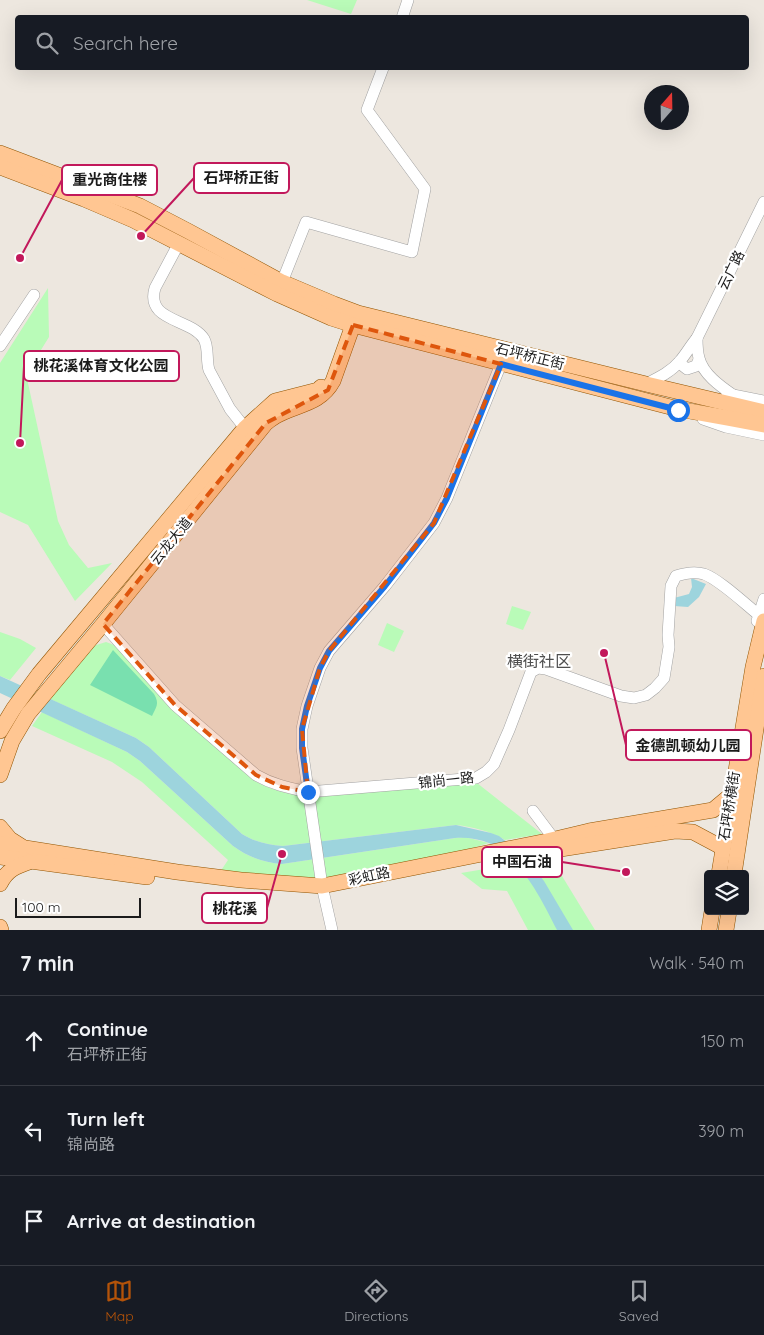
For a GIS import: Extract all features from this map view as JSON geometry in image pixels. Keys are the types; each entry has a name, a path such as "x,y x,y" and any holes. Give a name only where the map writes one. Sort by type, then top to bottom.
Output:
{"main road":[{"name":"石坪桥正街","path":"0,153 140,206 282,282 358,313 683,392 730,406 764,412"},
{"name":"石坪桥正街","path":"0,167 125,216 277,294 350,324 678,410 730,406 764,425"},
{"name":"云龙大道","path":"0,731 39,674 245,428 275,401 318,390 328,381 350,324"},
{"name":"云龙大道","path":"0,775 12,741 28,714 266,423 276,416 311,402 328,390 333,381 350,324"},
{"name":"石坪桥横街","path":"734,870 758,672 761,618"},
{"name":"石坪桥横街","path":"719,870 731,795 758,672"},
{"name":"彩虹路","path":"0,857 27,855 323,890 552,843 591,837 713,810 731,795"},
{"path":"693,832 701,827 702,820 694,813"},
{"path":"0,827 27,855 4,876 0,884"},
{"name":"彩虹路","path":"591,837 675,831 693,832 723,848"},
{"name":"彩虹路","path":"0,844 27,855"},
{"path":"710,930 712,915"},
{"path":"726,930 728,915"}],"street":[{"path":"403,15 408,0"},
{"path":"282,282 306,222 412,252 425,189 367,110 382,70"},
{"name":"云广路","path":"646,384 660,377 680,361 697,338 764,202"},
{"path":"179,243 155,288 154,304 159,311 195,331 205,340 209,370 230,409 245,428"},
{"path":"0,346 34,295"},
{"path":"697,338 699,360 707,373 719,385 730,406 764,401"},
{"path":"680,361 687,369 696,366 699,360"},
{"path":"332,930 323,890 302,748 302,729 307,706 320,668 329,651 385,586 434,523 447,498 501,364"},
{"path":"678,410 726,427 764,436"},
{"name":"锦尚一路","path":"103,624 175,705 256,775 282,787 308,792 476,778 494,764 531,672 538,668 546,669 621,696 634,698 646,695 664,678 669,647 671,586 676,576 686,572 702,573 715,580 761,618"},
{"path":"761,618 764,599"},
{"path":"532,811 552,843"}],"highlighted area":[{"path":"353,325 501,364 434,523 329,651 320,668 302,729 308,792 282,787 256,775 175,705 103,624 266,423 328,390"}],"green space":[{"path":"307,0 357,0 351,14"},
{"path":"48,288 49,337 26,374 58,521 69,545 88,568 112,563 75,601 28,525 0,512 0,363"},
{"path":"512,606 531,612 523,630 506,624"},
{"path":"387,623 404,631 394,652 378,645"},
{"path":"0,632 20,639 36,648 10,680 0,676"},
{"path":"106,642 117,646 252,779 267,787 294,794 477,783 542,834 505,840 481,830 456,825 283,846 267,844 252,839 242,834 149,747 136,738 50,699 93,646"},
{"path":"113,650 156,697 156,708 152,716 90,685"},
{"path":"42,712 127,752 140,761 233,846 250,856 268,862 282,864 465,837 489,843 450,855 333,877 305,879 220,872 228,860 142,782 112,762 32,726"},
{"path":"551,858 595,930 528,930 507,891 482,889 461,873"}],"water":[{"path":"691,578 706,584 699,597 688,607 674,606 674,598 689,594 692,587"},
{"path":"0,676 136,738 149,747 242,834 257,841 283,846 456,825 499,836 532,866 544,881 573,930 557,930 537,893 519,867 495,846 477,839 455,838 282,864 250,856 233,846 140,761 127,752 0,693"}],"place":[{"name":"石坪桥正街","path":"141,236"},
{"name":"重光商住楼","path":"20,258"},
{"name":"桃花溪体育文化公园","path":"20,443"},
{"name":"金德凯顿幼儿园","path":"604,653"},
{"name":"桃花溪","path":"282,854"},
{"name":"中国石油","path":"626,872"}],"district":[{"name":"横街社区","path":"539,661"}],"route":[{"path":"308,792 302,748 302,729 307,706 320,668 329,651 385,586 434,523 447,498 501,364 678,410"}]}
